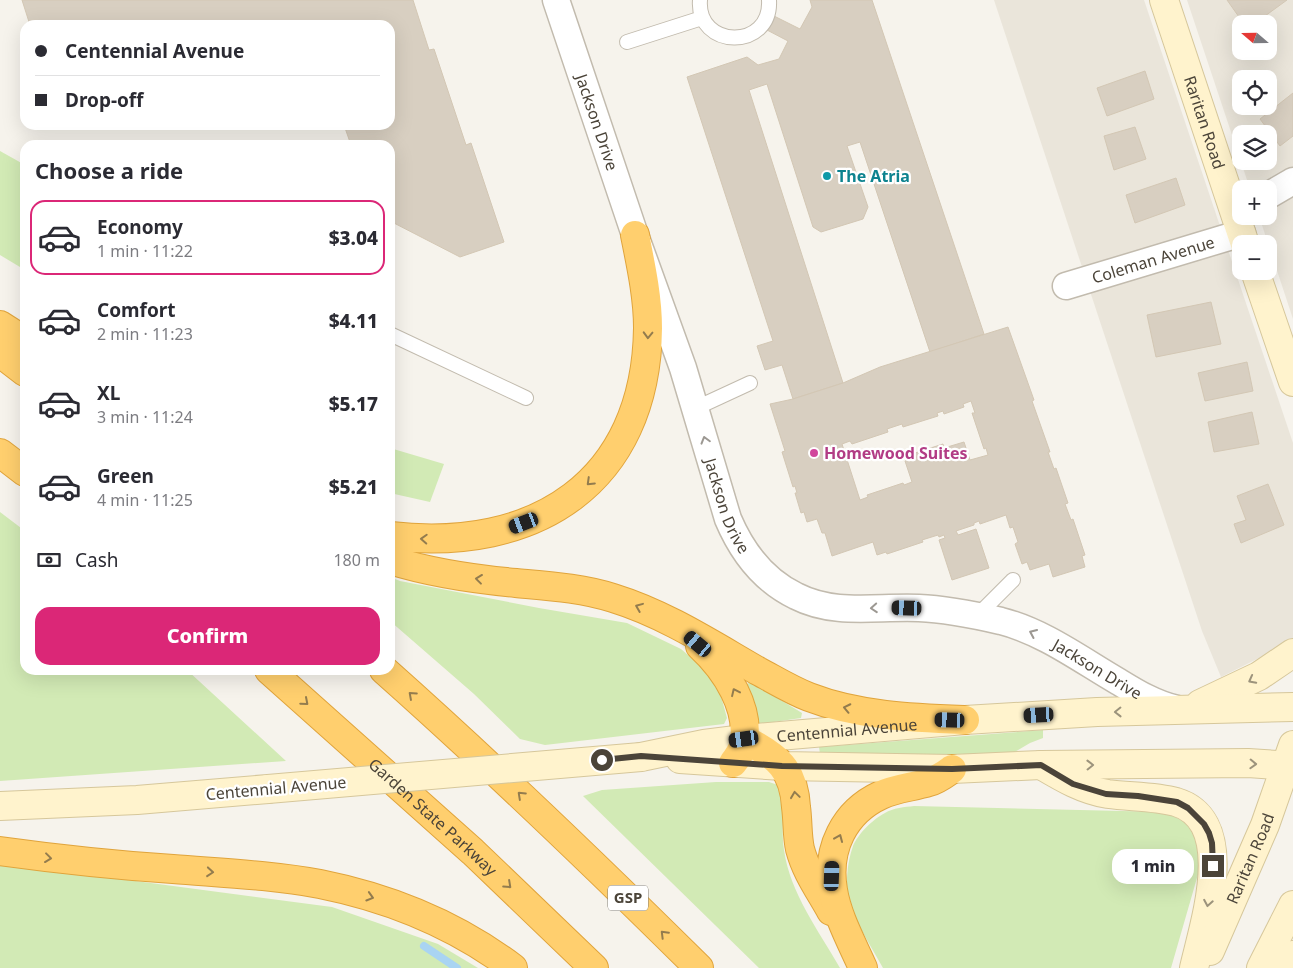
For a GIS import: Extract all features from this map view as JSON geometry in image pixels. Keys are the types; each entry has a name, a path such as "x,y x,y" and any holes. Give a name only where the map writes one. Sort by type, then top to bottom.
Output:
{"highway":[{"path":"395,536 451,539 514,527 534,519 568,500 582,490 603,468 630,424 645,370 648,328 647,306 635,235"},
{"path":"0,325 20,338"},
{"path":"0,353 20,368"},
{"path":"0,453 20,468"},
{"path":"395,561 458,576 587,591 627,602 666,619 809,697 879,714 965,720"},
{"path":"666,619 698,644 722,669 738,698 742,711 739,751 764,750 789,774 793,784 798,835 803,859 862,968"},
{"name":"Garden State Parkway","path":"275,675 473,852 594,968"},
{"name":"GSP","path":"390,675 440,719 542,815 699,968"},
{"path":"862,968 842,919 833,890 832,861 839,835 856,811 868,802 903,788 930,782 952,769"},
{"path":"0,851 106,864 261,876 344,889 396,904 446,926 490,951 513,968"}],"main road":[{"name":"Raritan Road","path":"1164,0 1232,192"},
{"path":"1258,280 1293,382"},
{"path":"1185,711 1259,676 1293,653"},
{"name":"Centennial Avenue","path":"0,806 128,801 641,756 739,751 965,720 1097,712 1293,707"},
{"name":"Raritan Road","path":"1202,968 1264,825 1290,759"},
{"name":"Centennial Avenue","path":"782,766 952,769 1041,765 1248,763 1290,759"},
{"path":"1041,765 1073,784 1098,791 1177,802 1188,808 1204,824 1212,843 1213,866 1205,918 1194,968"},
{"path":"1261,968 1293,905"},
{"path":"1282,968 1293,955"}],"street":[{"name":"Jackson Drive","path":"556,0 635,235 696,408 728,519 736,538 756,567 784,589 814,604 831,608 921,608 1004,622 1041,637 1143,697 1185,711"},
{"path":"1277,190 1293,180"},
{"name":"Coleman Avenue","path":"1066,286 1232,241"}],"lane":[{"path":"700,0 699,7 702,18 709,28 728,38 740,38 751,35 760,28 766,19 770,7 769,0"},
{"path":"627,42 702,18"},
{"path":"395,336 526,398"},
{"path":"696,408 750,383"},
{"path":"977,616 1013,580"}],"shaded area":[{"path":"994,0 1144,0 1232,262 1232,280 1238,280 1293,443 1293,639 1289,643 1221,677 1202,631"},
{"path":"1187,0 1293,0 1293,319 1277,271 1277,235 1265,235 1262,225 1277,225 1277,180 1247,180 1244,170 1277,170 1277,125 1232,125 1232,135"}],"green space":[{"path":"0,151 20,162 20,267 0,255"},
{"path":"395,449 444,464 430,502 395,494"},
{"path":"0,512 20,527 20,675 192,675 286,761 0,781"},
{"path":"395,579 539,608 627,623 681,649 708,672 719,689 727,718 724,724 545,745 520,739 474,694 395,625"},
{"path":"750,681 802,713 801,718 760,724 756,722 753,700 747,685"},
{"path":"1043,730 1043,738 1006,757 820,754 819,747"},
{"path":"716,782 769,782 784,787 783,835 787,866 806,911 840,968 759,968 583,796 602,790"},
{"path":"914,806 1165,812 1189,824 1198,837 1201,864 1171,968 883,968 851,907 847,884 849,860 855,841 871,823 892,810"},
{"path":"0,863 332,907 438,944 478,968 0,968"}],"building":[{"path":"22,0 413,0 429,50 434,49 466,145 471,143 504,242 460,257 395,224 395,140 349,140 346,130 395,130 395,20 28,20"},
{"name":"The Atria","path":"810,0 872,0 984,334 930,352 860,142 847,146 868,207 863,219 821,232 813,227 767,84 749,90 843,383 793,399 782,365 765,370 757,346 773,341 687,77 747,57 758,65 779,59 788,41 767,30 774,16 800,29 812,7"},
{"path":"1227,0 1287,0 1266,15 1238,15"},
{"path":"1145,71 1154,99 1107,116 1097,88"},
{"path":"1293,93 1293,136 1280,146 1277,142 1277,125 1264,125 1260,119 1265,115 1277,115 1277,106"},
{"path":"1135,127 1146,159 1114,170 1104,136"},
{"path":"1176,178 1185,205 1135,223 1126,195"},
{"path":"1211,302 1221,344 1156,357 1147,315"},
{"name":"Homewood Suites","path":"1008,327 1034,400 1032,401 1050,452 1048,452 1054,469 1056,468 1068,503 1065,504 1071,520 1073,519 1085,555 1082,556 1085,567 1053,577 1049,564 1030,570 1027,562 1022,564 1015,544 1018,542 1013,527 1010,528 1006,515 980,524 979,521 974,523 974,525 956,531 958,535 976,529 989,568 952,580 939,540 945,538 944,535 922,540 923,542 887,554 886,552 877,555 873,542 832,556 825,533 822,533 817,519 807,522 804,512 801,513 795,493 797,493 795,486 793,487 782,452 785,451 770,404 793,399 843,383 880,367","holes":["971,401 975,413 972,413 984,449 986,448 988,455 970,460 964,442 944,448 943,444 915,453 916,458 905,461 912,482 904,485 903,483 867,495 868,497 860,500 842,444 850,441 852,444 888,432 887,429 902,424 903,427 938,416 937,413 943,411 944,414 964,407 963,404"]},
{"path":"1247,362 1253,391 1205,401 1198,373"},
{"path":"1252,412 1259,444 1214,452 1208,422"},
{"path":"1268,484 1284,525 1241,543 1234,524 1246,520 1237,496"}],"waterway":[{"path":"424,946 457,968"}],"place":[{"name":"The Atria","path":"827,176"},
{"name":"Homewood Suites","path":"814,453"}],"route":[{"path":"602,760 641,756 782,766 952,769 1041,765 1073,784 1106,794 1138,796 1177,802 1188,808 1204,824 1209,833 1212,843 1213,866"}]}
